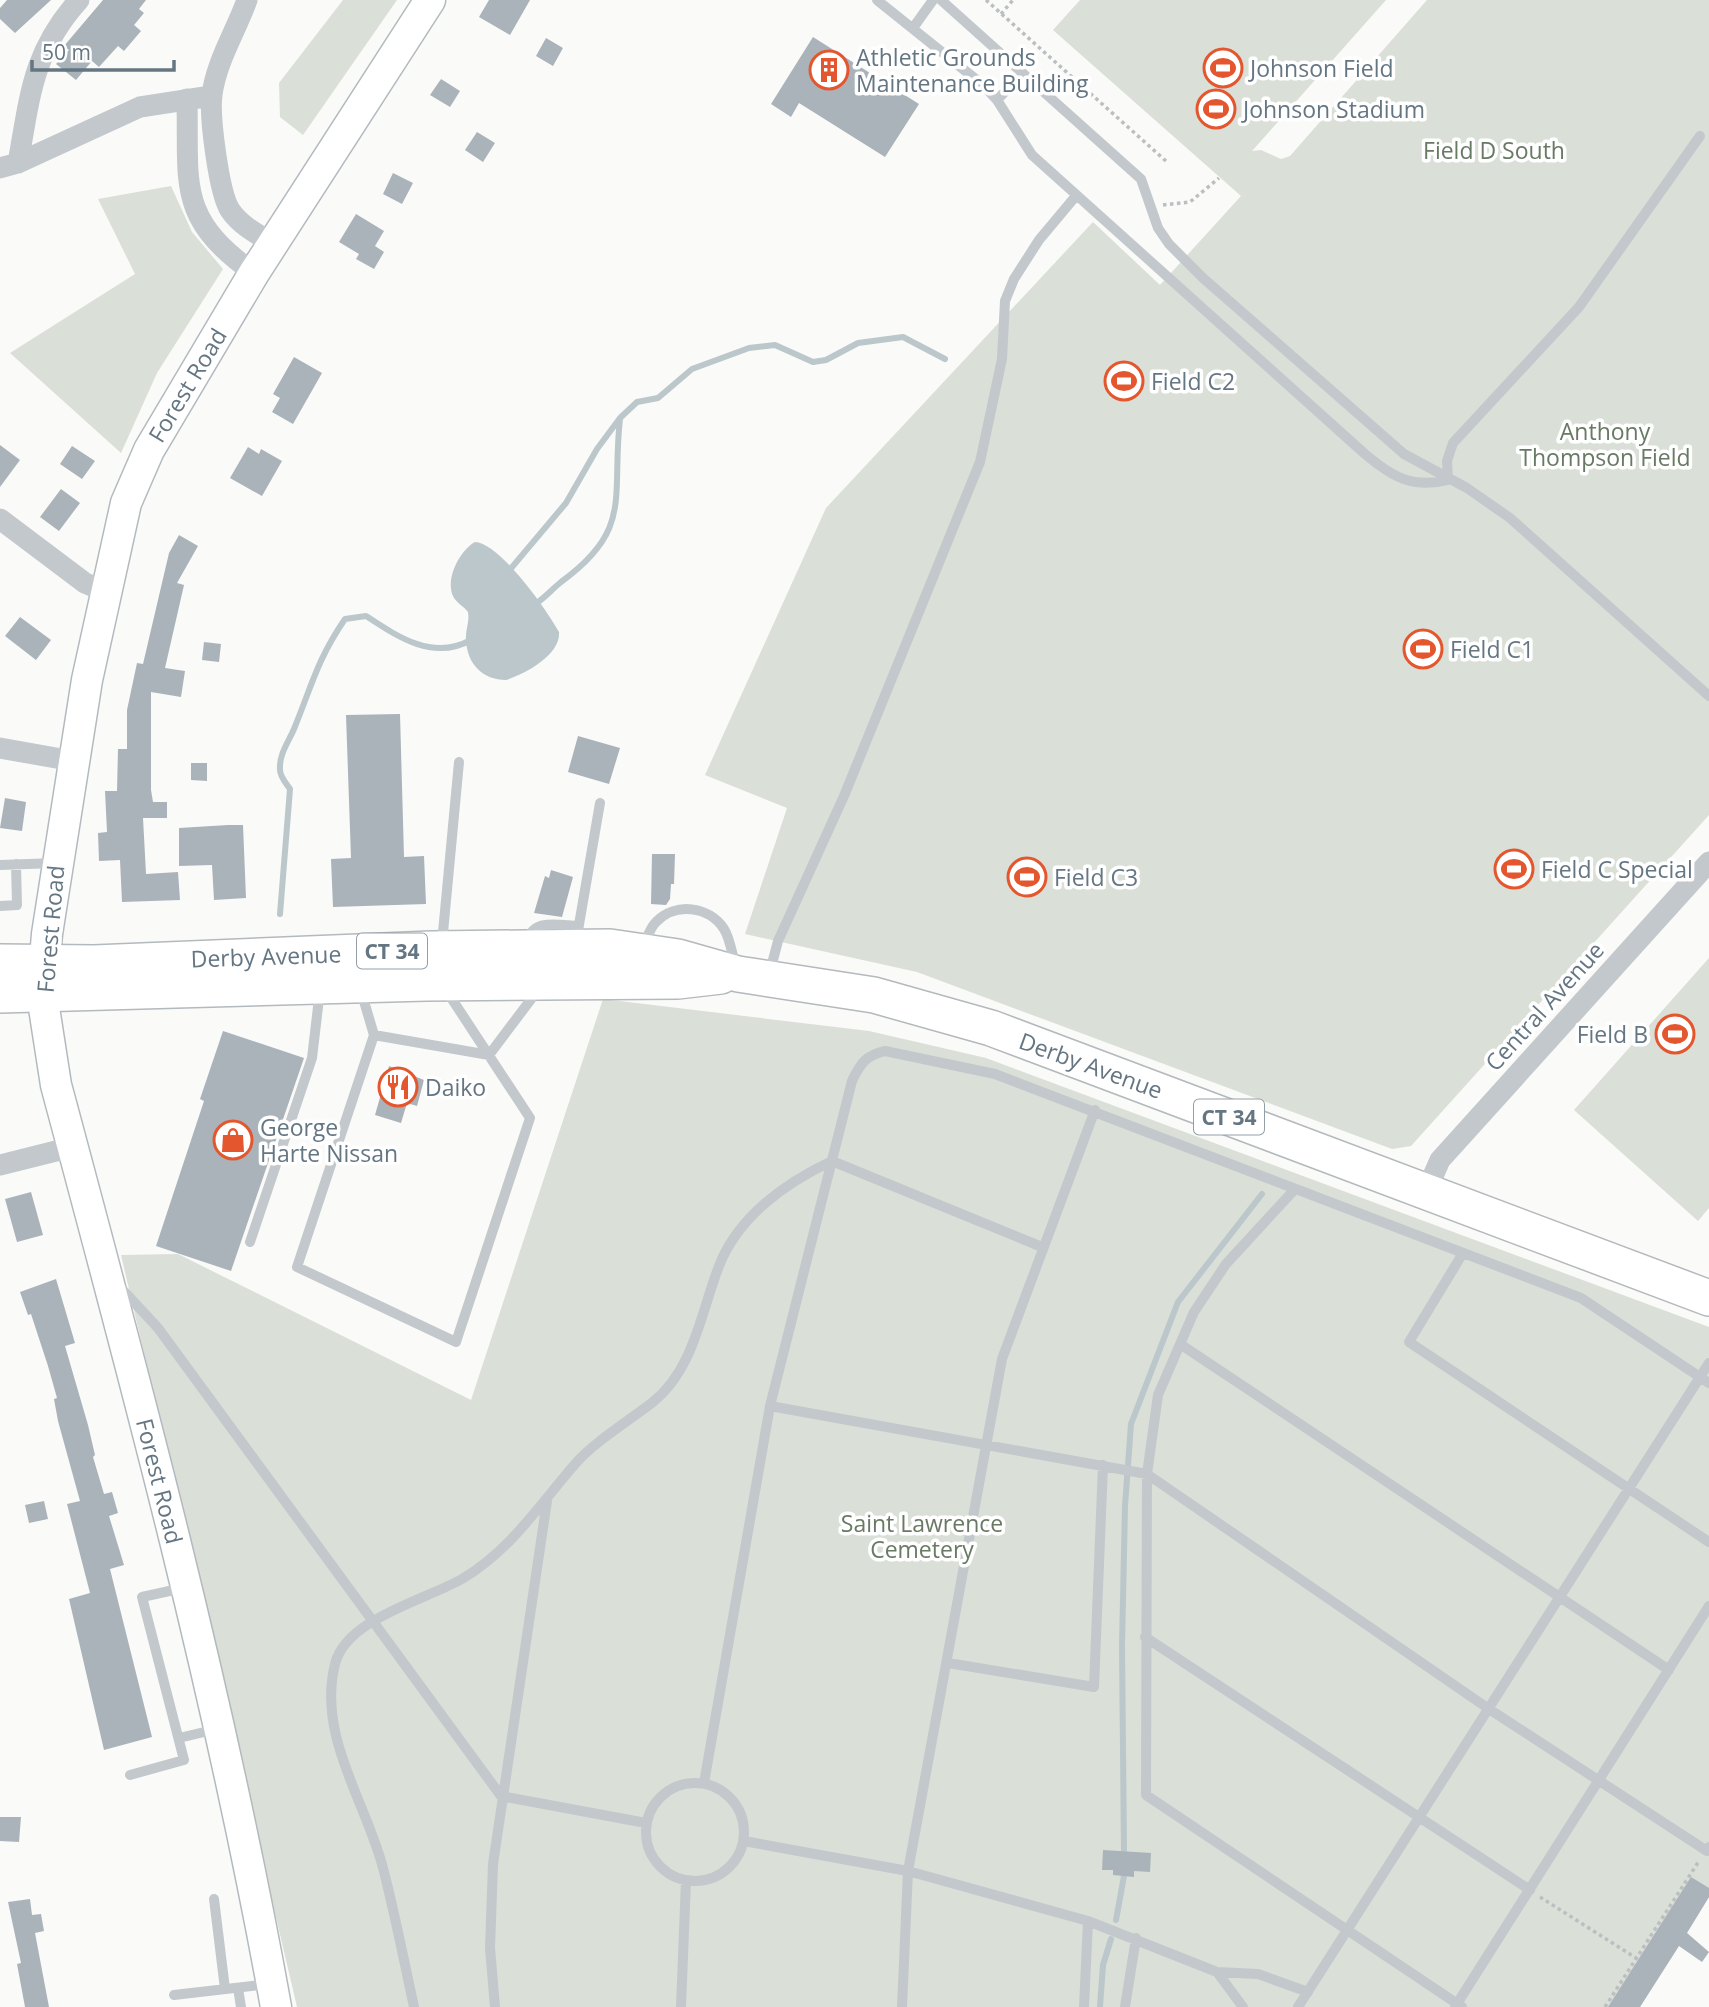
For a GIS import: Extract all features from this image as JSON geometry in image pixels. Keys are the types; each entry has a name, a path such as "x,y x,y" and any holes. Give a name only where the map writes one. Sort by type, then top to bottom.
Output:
{"highway":[{"name":"Derby Avenue","path":"0,962 43,979 359,985 576,937 610,947 678,957 753,976 874,995 991,1028 1709,1298"},
{"name":"Derby Avenue","path":"0,995 43,979 441,966 544,982 678,981 753,976"}],"main road":[{"name":"Forest Road","path":"274,1995 249,1858 186,1588 56,1085 43,979 56,863 72,761 104,591 135,479 169,415 272,243 430,0"}],"street":[{"path":"9,166 43,50 79,0"},
{"path":"247,0 220,66 211,96 217,162 229,208 239,222 272,243"},
{"path":"9,166 140,107 211,96"},
{"path":"187,99 186,168 191,199 201,222 214,241 254,273"},
{"path":"0,519 85,583 104,591"},
{"path":"0,748 72,761"},
{"name":"Central Avenue","path":"1426,1192 1440,1160 1709,862"},
{"path":"0,1165 72,1147"}],"lane":[{"path":"877,0 914,28 997,100 1032,155 1075,197 1389,474 1433,484 1448,480"},
{"path":"914,28 933,0"},
{"path":"941,0 1141,179 1158,228 1169,244 1203,278 1404,454 1467,488 1510,518 1709,696"},
{"path":"997,100 1023,73"},
{"path":"1448,480 1447,461 1453,443 1579,307 1700,136"},
{"path":"640,952 655,923 670,911 692,908 709,915 724,929 753,976 778,941 844,796 980,462 1002,359 1005,301 1014,279 1039,240 1075,197"},
{"path":"359,985 374,1035 296,1266 456,1342 530,1118 489,1055 441,966 459,762"},
{"path":"576,937 600,803"},
{"path":"0,865 56,863"},
{"path":"0,906 17,905 16,864"},
{"path":"489,1055 544,982"},
{"path":"250,1242 312,1058 320,986"},
{"path":"374,1035 489,1055"},
{"path":"704,1783 771,1406 852,1081 860,1065 871,1054 885,1051 995,1074 1581,1298 1705,1380"},
{"path":"902,2007 908,1871 1002,1359 1095,1110"},
{"path":"414,2007 383,1867 367,1818 346,1774 335,1731 331,1690 335,1662 351,1637 371,1621 464,1577 509,1543 547,1501 578,1460 657,1399 687,1358 719,1265 737,1232 769,1199 807,1173 832,1161 1042,1247"},
{"path":"1295,1189 1226,1264 1194,1312 1158,1395 1142,1472 1146,1795 1348,1929 1458,2006 1709,1606"},
{"path":"1463,1253 1409,1342 1709,1542"},
{"path":"106,1271 158,1328 501,1796 646,1823"},
{"path":"1180,1344 1669,1670"},
{"path":"1298,2007 1630,1488 1705,1380 1709,1363"},
{"path":"771,1406 1142,1472 1489,1709 1708,1849"},
{"path":"948,1663 1094,1687 1103,1465"},
{"path":"495,2007 491,1948 493,1864 547,1501"},
{"path":"130,1775 184,1760 142,1597 186,1588"},
{"path":"1145,1637 1530,1890"},
{"path":"179,1738 219,1728"},
{"path":"689,1783 704,1783 719,1788 731,1798 742,1818 744,1842 739,1856 716,1877 686,1881 659,1866 646,1838 646,1823 651,1808 667,1792 689,1783"},
{"path":"744,1842 908,1871 1088,1921 1217,1972 1258,1973 1308,1992"},
{"path":"681,2007 686,1881"},
{"path":"214,1899 225,1989"},
{"path":"1084,2007 1088,1921"},
{"path":"1125,2007 1136,1938"},
{"path":"1217,1972 1243,2007"},
{"path":"174,1996 238,1988 274,1995"},
{"path":"238,1988 241,2007"}],"path":[{"path":"986,0 1167,162"},
{"path":"1001,13 1013,0"},
{"path":"1151,205 1190,202 1219,178"},
{"path":"1605,2007 1688,1875 1708,1849"},
{"path":"1530,1890 1636,1958"}],"green space":[{"path":"343,0 397,0 303,135 280,117 279,83"},
{"path":"1080,0 1386,0 1252,151 1261,150 1281,159 1290,156 1427,0 1709,0 1709,815 1411,1146 1392,1149 917,972 745,934 787,808 705,775 826,508 1093,222 1160,285 1241,196 1053,30"},
{"path":"171,186 192,232 223,269 157,373 121,453 10,353 135,274 98,199"},
{"name":"Field B","path":"1709,958 1709,1208 1698,1221 1574,1110"},
{"name":"Saint Lawrence Cemetery","path":"603,999 869,1031 986,1058 1709,1327 1709,1897 1640,2007 297,2007 121,1255 178,1254 471,1400"}],"shaded area":[{"path":"475,542 497,553 509,565 534,594 559,632 558,640 548,656 532,668 506,680 484,674 473,663 466,640 468,612 454,598 451,589 452,574 459,558"}],"building":[{"path":"7,0 51,0 15,33 0,19 0,8"},
{"path":"103,0 146,0 139,9 144,13 134,25 141,31 124,51 118,46 99,67 92,61 76,80 56,64 69,50 64,46"},
{"path":"489,0 530,0 510,35 479,17"},
{"name":"Athletic Grounds Maintenance Building","path":"813,37 919,104 885,157 799,103 791,117 771,104"},
{"path":"546,38 563,48 553,66 536,56"},
{"path":"441,79 460,91 450,107 430,95"},
{"path":"477,132 495,143 483,162 465,150"},
{"path":"393,173 413,183 402,204 383,194"},
{"path":"356,214 384,231 375,246 384,252 374,269 356,259 359,254 339,242"},
{"path":"294,357 322,373 293,424 272,412 280,398 273,394"},
{"path":"0,445 20,460 0,487"},
{"path":"72,446 95,461 82,479 60,464"},
{"path":"248,447 259,454 261,449 282,461 262,496 230,478"},
{"path":"61,489 80,503 59,531 40,517"},
{"path":"179,535 198,546 177,583 184,585 165,668 185,671 181,697 151,692 151,790 153,802 167,802 167,818 143,818 146,874 178,872 180,900 122,902 120,860 99,861 98,833 107,832 105,791 117,791 118,749 127,749 127,710 137,663 143,664 169,553"},
{"path":"20,617 51,640 36,660 5,636"},
{"path":"204,642 221,644 219,662 202,660"},
{"path":"400,714 404,857 424,856 426,904 333,907 331,859 351,858 346,715"},
{"path":"578,736 620,748 609,784 568,772"},
{"path":"191,763 207,763 207,781 191,780"},
{"path":"5,798 26,802 22,831 0,828"},
{"path":"243,825 246,898 214,900 212,865 179,866 179,828"},
{"path":"652,854 675,854 674,884 671,884 670,899 666,905 651,904"},
{"path":"551,870 573,877 562,917 534,913 545,876 549,878"},
{"name":"George Harte Nissan","path":"223,1031 304,1058 231,1271 156,1246 204,1101 200,1099"},
{"path":"389,1066 424,1080 417,1106 407,1103 401,1123 375,1115"},
{"path":"31,1192 43,1235 17,1242 5,1199"},
{"path":"56,1279 75,1343 65,1346 88,1425 95,1455 93,1457 104,1494 112,1492 118,1513 109,1516 124,1565 110,1569 152,1737 104,1750 69,1599 90,1593 67,1504 80,1501 58,1421 54,1399 57,1398 48,1366 31,1314 28,1315 20,1292"},
{"path":"44,1501 48,1519 29,1523 25,1505"},
{"path":"0,1817 21,1817 19,1842 0,1841"},
{"path":"1103,1850 1151,1853 1150,1872 1134,1871 1134,1877 1113,1875 1113,1870 1102,1870"},
{"path":"1691,1877 1709,1888 1709,1897 1687,1933 1709,1952 1702,1962 1679,1946 1640,2007 1608,2007"},
{"path":"30,1899 32,1915 41,1914 44,1931 35,1933 49,2007 25,2007 17,1964 21,1963 8,1902"}],"waterway":[{"path":"507,573 566,503 597,449 620,418 637,402 658,398 692,369 749,348 775,345 813,362 826,360 858,343 903,337 945,359"},
{"path":"532,606 584,563 600,545 609,528 617,491 620,419"},
{"path":"280,914 290,789 281,775 281,759 321,660 345,619 366,616 403,638 430,647 457,646 471,640"},
{"path":"1124,1851 1122,1646 1125,1506 1131,1424 1178,1302 1262,1194"},
{"path":"1116,1920 1124,1876"},
{"path":"1100,2007 1103,1965 1111,1939"}],"place":[{"name":"Johnson Field","path":"1223,68"},
{"name":"Athletic Grounds Maintenance Building","path":"829,70"},
{"name":"Johnson Stadium","path":"1216,109"},
{"name":"Field C2","path":"1124,381"},
{"name":"Field C1","path":"1423,649"},
{"name":"Field C Special","path":"1514,869"},
{"name":"Field C3","path":"1027,877"},
{"name":"Field B","path":"1675,1034"},
{"name":"Daiko","path":"398,1087"},
{"name":"George Harte Nissan","path":"233,1140"}],"park label":[{"name":"Field D South","path":"1494,150"},
{"name":"Anthony Thompson Field","path":"1605,444"}]}
